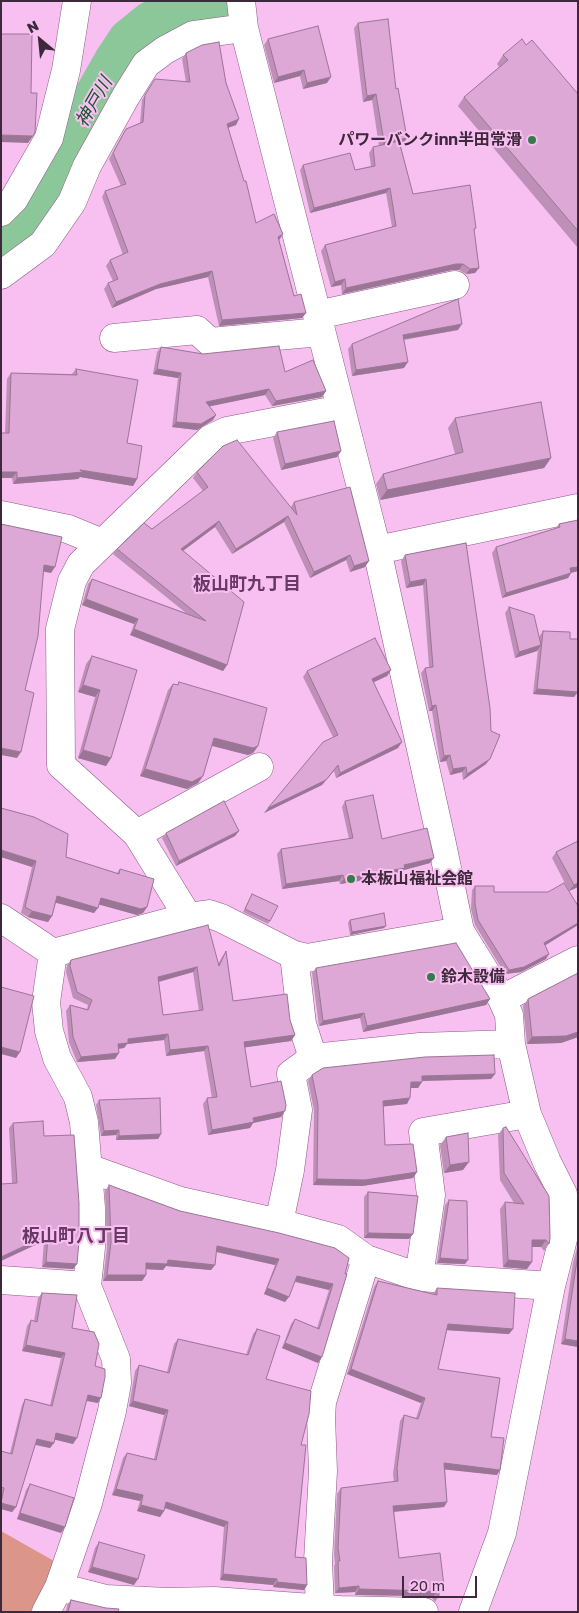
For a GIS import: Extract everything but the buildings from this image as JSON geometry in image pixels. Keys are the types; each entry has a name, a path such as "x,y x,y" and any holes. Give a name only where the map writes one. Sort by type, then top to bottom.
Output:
{"street":[{"path":"1,212 14,200 49,138 66,70 78,1"},
{"path":"1,275 43,244 72,202 87,166 146,64 164,50 193,35 243,18 377,550 460,931 502,999 509,1015 511,1044 527,1114 546,1162 563,1194 564,1235 551,1286 502,1533 473,1612"},
{"path":"114,338 197,330 210,342 319,324 455,285"},
{"path":"188,917 137,834 61,765 60,628 72,581 80,564 210,439 227,431 341,409"},
{"path":"377,550 578,508"},
{"path":"1,515 68,529 102,543"},
{"path":"137,834 259,766"},
{"path":"1,918 53,953 188,917 209,914 221,918 294,955 307,958 460,931"},
{"path":"46,1612 59,1587 88,1503 112,1411 117,1383 116,1359 87,1286 91,1247 91,1208 84,1122 78,1097 57,1058 49,1031 46,1002 53,953"},
{"path":"294,955 302,1024 313,1058"},
{"path":"502,999 578,960"},
{"path":"279,1223 290,1170 298,1110 291,1074 313,1058 420,1047 511,1044"},
{"path":"419,1277 431,1195 423,1132 527,1114"},
{"path":"88,1168 180,1202 279,1223 338,1239 366,1259 419,1277 551,1286"},
{"path":"333,1609 318,1560 323,1471 322,1402 366,1259"},
{"path":"1,1280 87,1286"},
{"path":"59,1587 106,1599 166,1607 214,1601 333,1609 424,1612"}],"shaded area":[{"path":"1,1531 54,1561 56,1570 30,1612 1,1612"}],"waterway":[{"name":"神戸川","path":"1,246 35,212 86,115 130,41 151,24 170,14 222,1"}],"place":[{"name":"パワーバンクinn半田常滑","path":"532,140"},
{"name":"本板山福祉会館","path":"351,879"},
{"name":"鈴木設備","path":"431,977"}],"district":[{"name":"板山町九丁目","path":"247,584"},
{"name":"板山町八丁目","path":"76,1236"}]}
